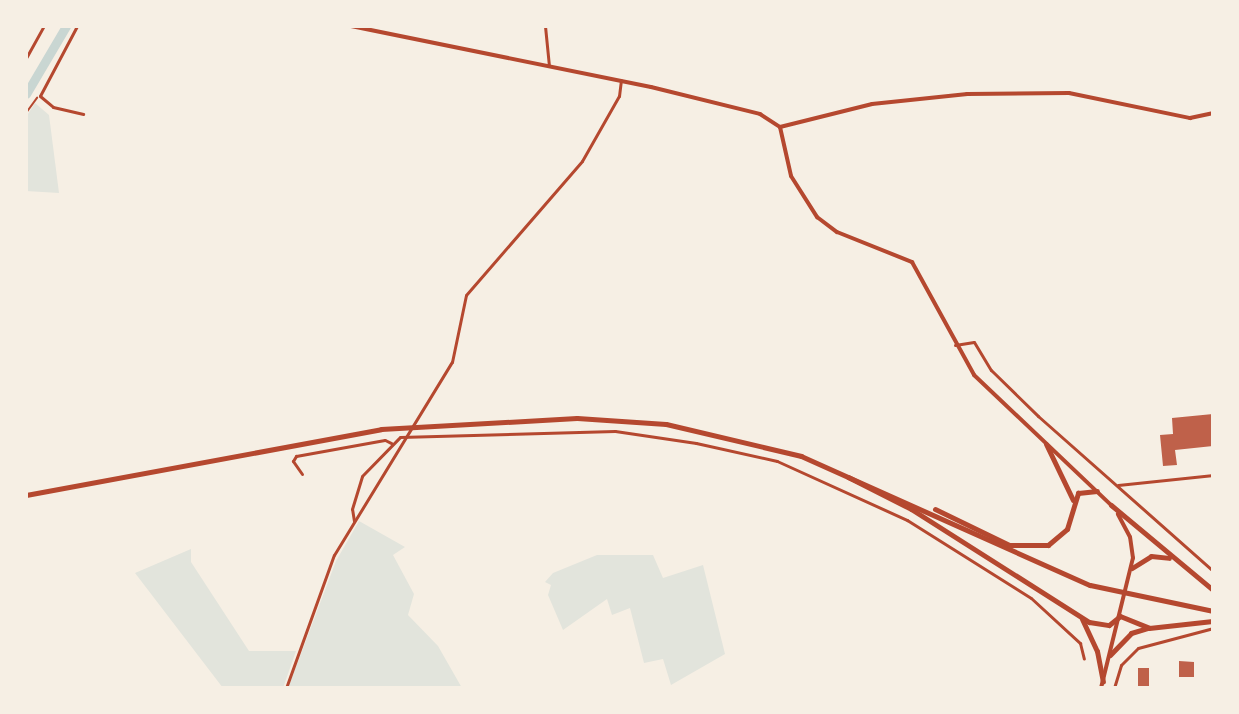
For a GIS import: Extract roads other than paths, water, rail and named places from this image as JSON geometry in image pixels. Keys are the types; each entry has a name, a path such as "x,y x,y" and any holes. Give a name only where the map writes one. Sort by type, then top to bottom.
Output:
{"highway":[{"path":"26,495 381,429 534,419 608,419 711,432 841,471 1009,545 1029,547 1059,538 1078,493 1097,491"},
{"path":"1046,444 1073,501"},
{"path":"841,471 1035,585 1081,618 1105,625 1121,612 1149,628"},
{"path":"901,497 1090,585 1213,611"},
{"path":"1111,505 1170,558 1213,590"},
{"path":"1132,572 1151,556 1170,558"},
{"path":"1081,618 1097,651 1102,685"},
{"path":"1110,655 1131,633 1213,621"}],"main road":[{"path":"351,26 621,80 760,114 780,127 791,176 817,217 837,232 912,262 931,288 955,345 974,375 1111,505 1130,537 1132,572 1102,685"},
{"path":"780,127 872,104 967,94 1069,93 1190,118 1213,113"}],"street":[{"path":"26,58 44,26"},
{"path":"77,26 40,96 53,107 83,114"},
{"path":"545,26 549,67"},
{"path":"286,688 334,555 455,353 466,295 582,161 619,96 621,80"},
{"path":"955,345 974,342 999,378 1213,571"},
{"path":"354,521 352,509 362,476 391,443 418,434 615,431 679,441 777,461 896,513 1031,598 1080,643 1084,659"},
{"path":"302,474 293,461 296,456 385,440 391,443"},
{"path":"1118,485 1213,475"},
{"path":"1114,688 1121,665 1138,648 1213,628"}],"waterway":[{"path":"26,94 66,26"}]}
